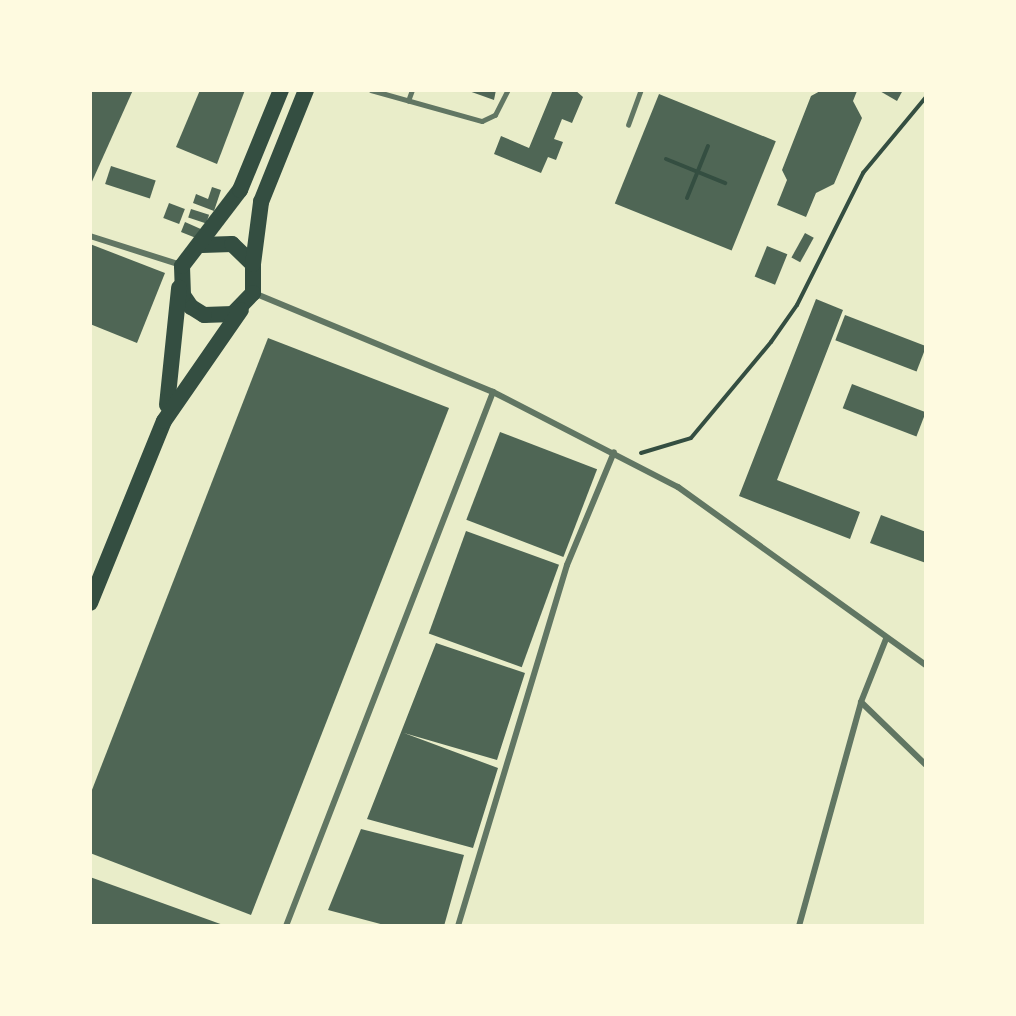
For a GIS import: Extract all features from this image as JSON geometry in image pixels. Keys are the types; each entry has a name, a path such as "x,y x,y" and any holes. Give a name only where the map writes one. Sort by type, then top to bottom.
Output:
{"highway":[{"path":"164,421 181,273 240,190 281,90"},
{"path":"90,603 164,421 249,299 261,202 306,90"},
{"path":"202,245 232,244 253,264"},
{"path":"181,273 183,295 204,315 233,314 249,299"}],"street":[{"path":"90,236 181,273"},
{"path":"249,299 493,392 629,460 687,493 886,639 926,665"},
{"path":"286,926 493,392"},
{"path":"458,926 567,565 614,452"},
{"path":"799,926 861,702 886,639"},
{"path":"861,702 926,765"}],"lane":[{"path":"371,90 482,121 495,115 508,90"},
{"path":"408,101 412,90"},
{"path":"628,125 641,90"}],"path":[{"path":"629,460 650,449 685,443 706,424 797,305 875,154 926,97"},
{"path":"687,198 708,146"},
{"path":"666,159 725,183"}],"building":[{"path":"90,90 133,90 90,186"},
{"path":"200,90 245,90 217,164 176,147"},
{"path":"466,90 496,90 494,100"},
{"path":"553,90 575,90 583,97 572,123 562,119 554,139 563,142 556,160 548,157 541,173 494,154 501,136 529,148"},
{"path":"822,90 857,91 853,101 862,118 834,184 816,193 806,217 777,205 787,180 782,170 811,96"},
{"path":"878,90 903,90 897,101"},
{"path":"659,94 776,141 732,251 615,203"},
{"path":"111,166 156,181 150,199 105,184"},
{"path":"212,187 221,190 214,211 193,203 196,194 208,199"},
{"path":"169,203 185,209 179,224 163,218"},
{"path":"191,209 209,215 206,223 188,218"},
{"path":"185,222 203,230 196,238 181,232"},
{"path":"805,233 814,238 800,262 791,257"},
{"path":"90,244 165,273 137,343 90,324"},
{"path":"767,246 787,254 775,285 755,277"},
{"path":"816,299 843,310 777,480 860,512 850,539 739,496"},
{"path":"845,315 926,346 917,371 835,340"},
{"path":"268,338 449,408 251,915 90,853 90,795"},
{"path":"852,384 926,412 916,437 843,408"},
{"path":"500,432 597,469 563,557 466,520"},
{"path":"881,515 926,532 926,563 870,543"},
{"path":"466,531 559,565 522,667 429,633"},
{"path":"436,643 525,673 497,760 404,733 498,768 473,848 367,819"},
{"path":"361,829 464,855 444,926 388,926 328,910"},
{"path":"90,877 226,926 90,926"}]}
